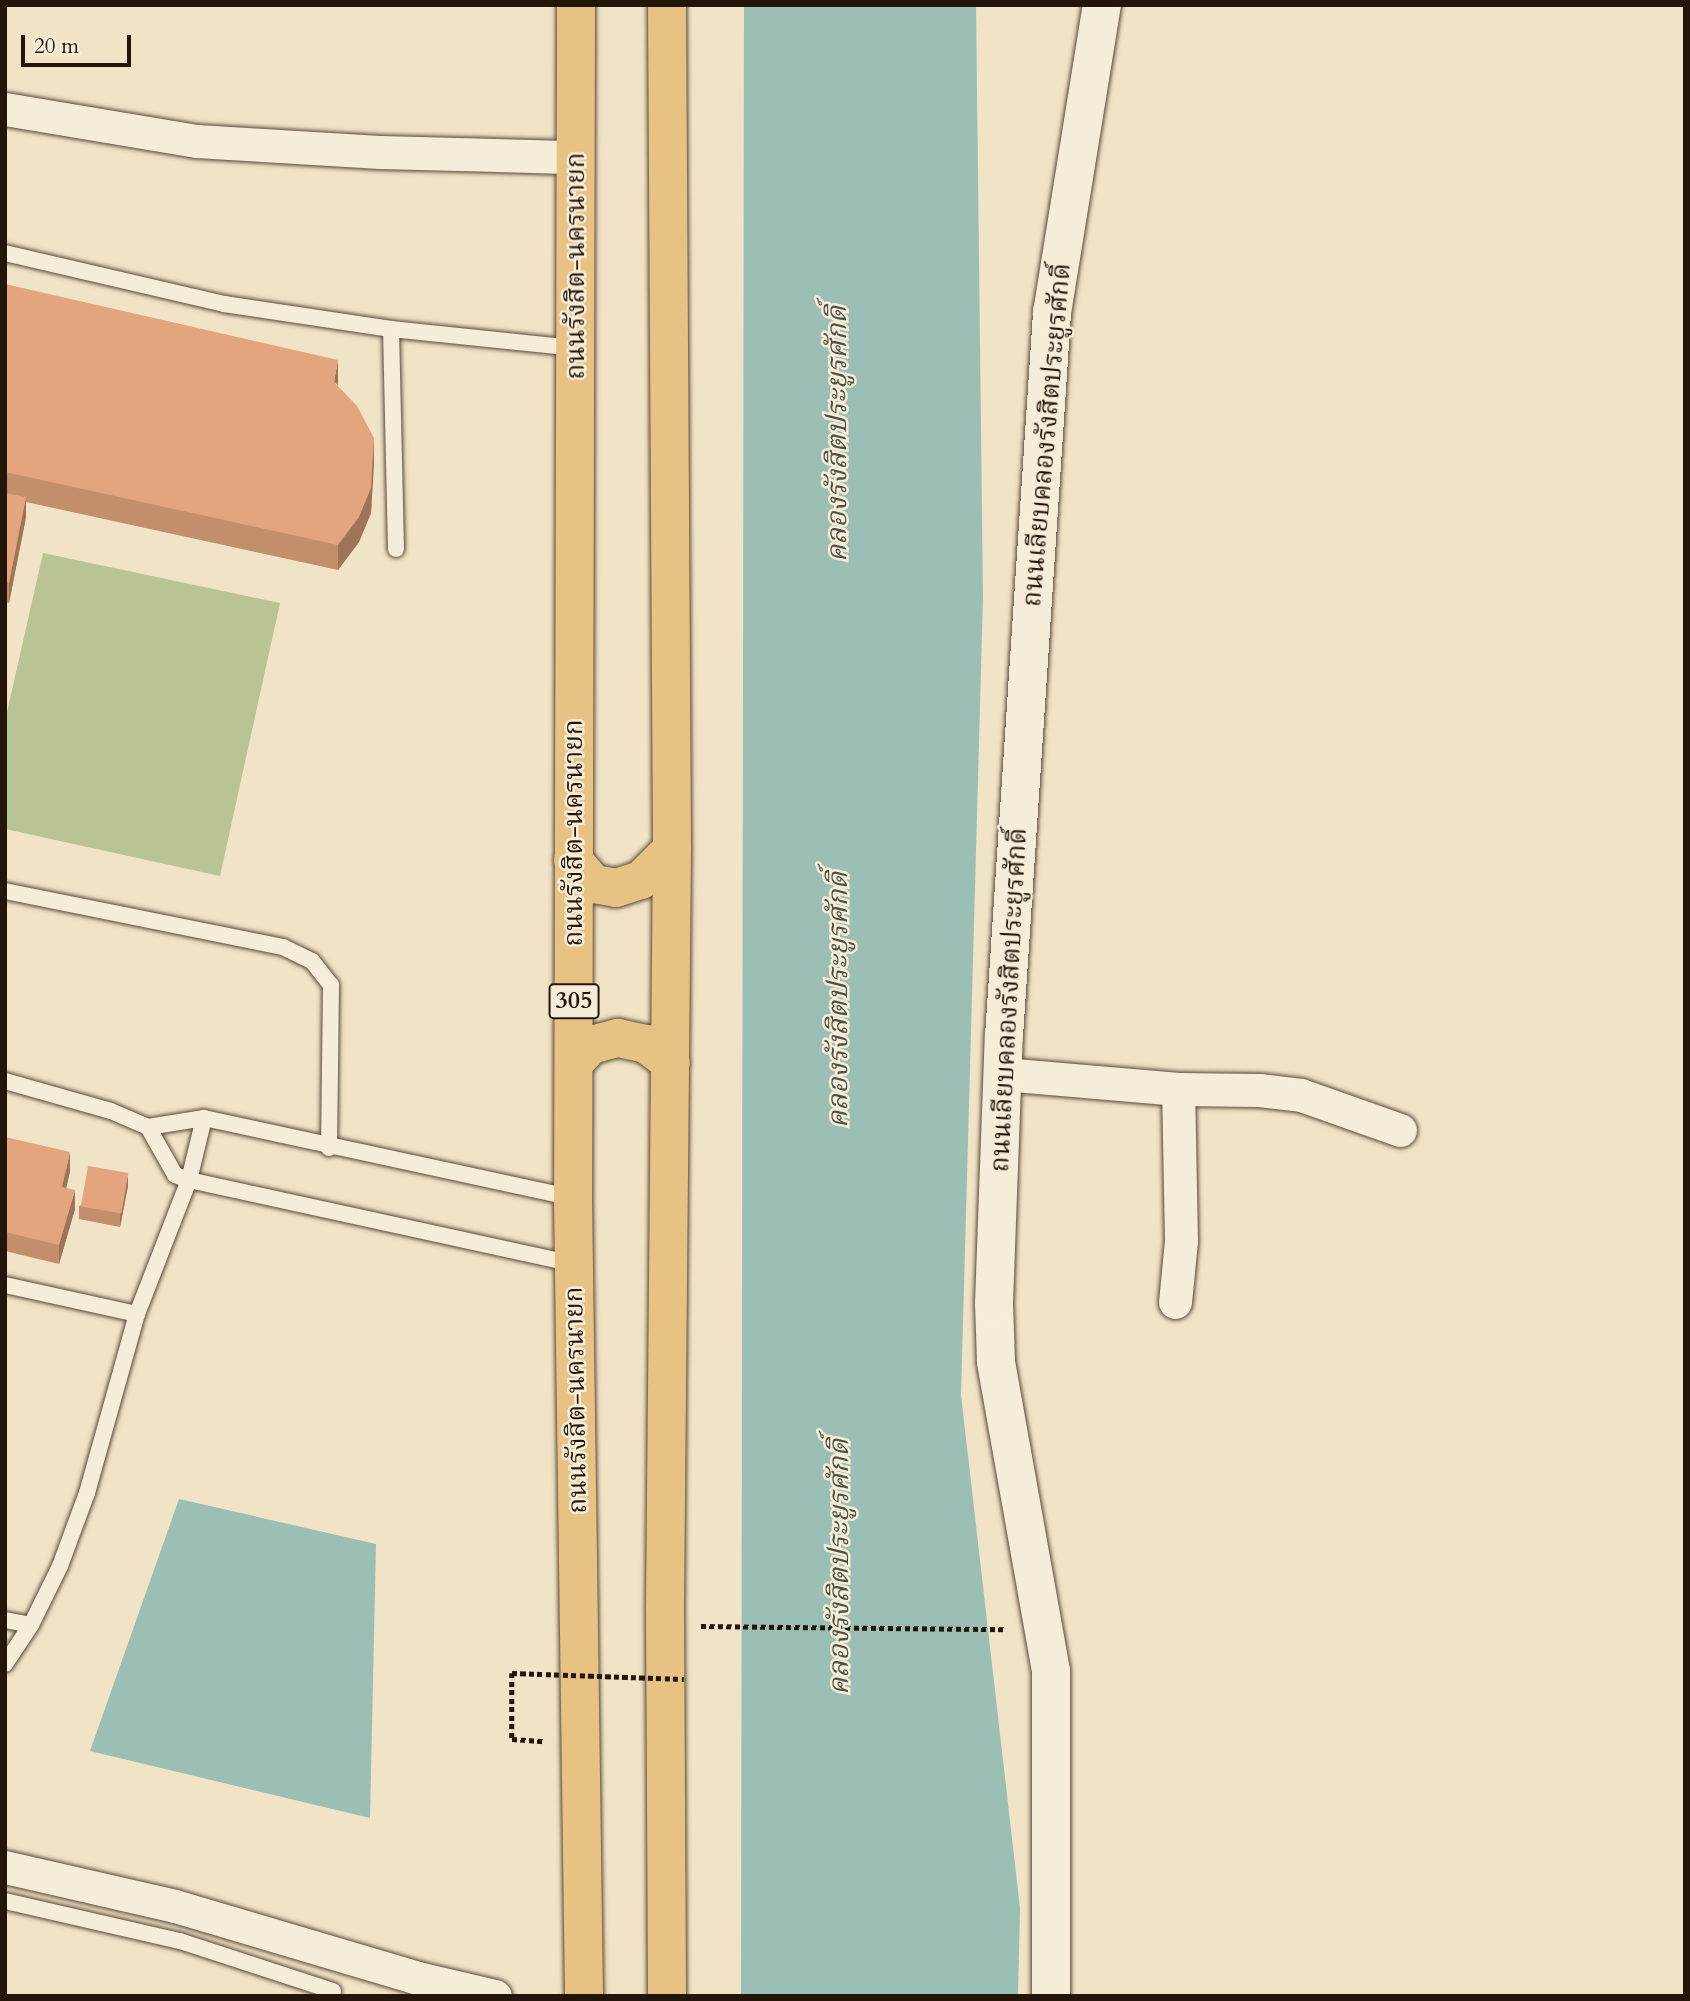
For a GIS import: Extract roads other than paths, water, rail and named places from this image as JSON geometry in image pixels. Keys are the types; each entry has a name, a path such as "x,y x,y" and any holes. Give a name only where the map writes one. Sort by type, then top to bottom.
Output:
{"main road":[{"name":"ถนนรังสิต-นครนายก","path":"576,5 573,1198 584,1996"},
{"path":"667,5 672,849 665,1608 667,1996"},
{"path":"573,860 594,884 616,888 641,880 672,849"},
{"path":"574,1063 591,1045 618,1038 646,1044 671,1063"}],"street":[{"name":"ถนนเลียบคลองรังสิตประยูรศักดิ์","path":"1051,1996 1051,1671 996,1361 994,1303 1003,1074 1052,313 1102,5"},
{"path":"5,109 197,141 380,152 576,157"},
{"path":"1003,1074 1178,1089 1259,1090 1301,1095 1401,1130"},
{"path":"1175,1302 1181,1241 1178,1089"},
{"path":"5,1867 175,1906 418,1978 495,1996"}],"lane":[{"path":"5,253 224,304 391,329 576,348"},
{"path":"391,329 396,549"},
{"path":"5,891 283,947 312,961 331,985 329,1148"},
{"path":"5,1081 111,1111 148,1127 204,1118 329,1148 573,1198"},
{"path":"5,1664 31,1625 60,1566 87,1493 137,1314 189,1181 204,1118"},
{"path":"148,1127 175,1175 189,1181 574,1265"},
{"path":"5,1285 137,1314"},
{"path":"5,1620 31,1625"},
{"path":"5,1901 180,1941 338,1994"}],"water":[{"name":"คลองรังสิตประยูรศักดิ์","path":"744,5 976,5 983,597 961,1395 1020,1908 1018,1996 741,1996"},
{"path":"179,1499 376,1544 370,1818 90,1751"}]}
